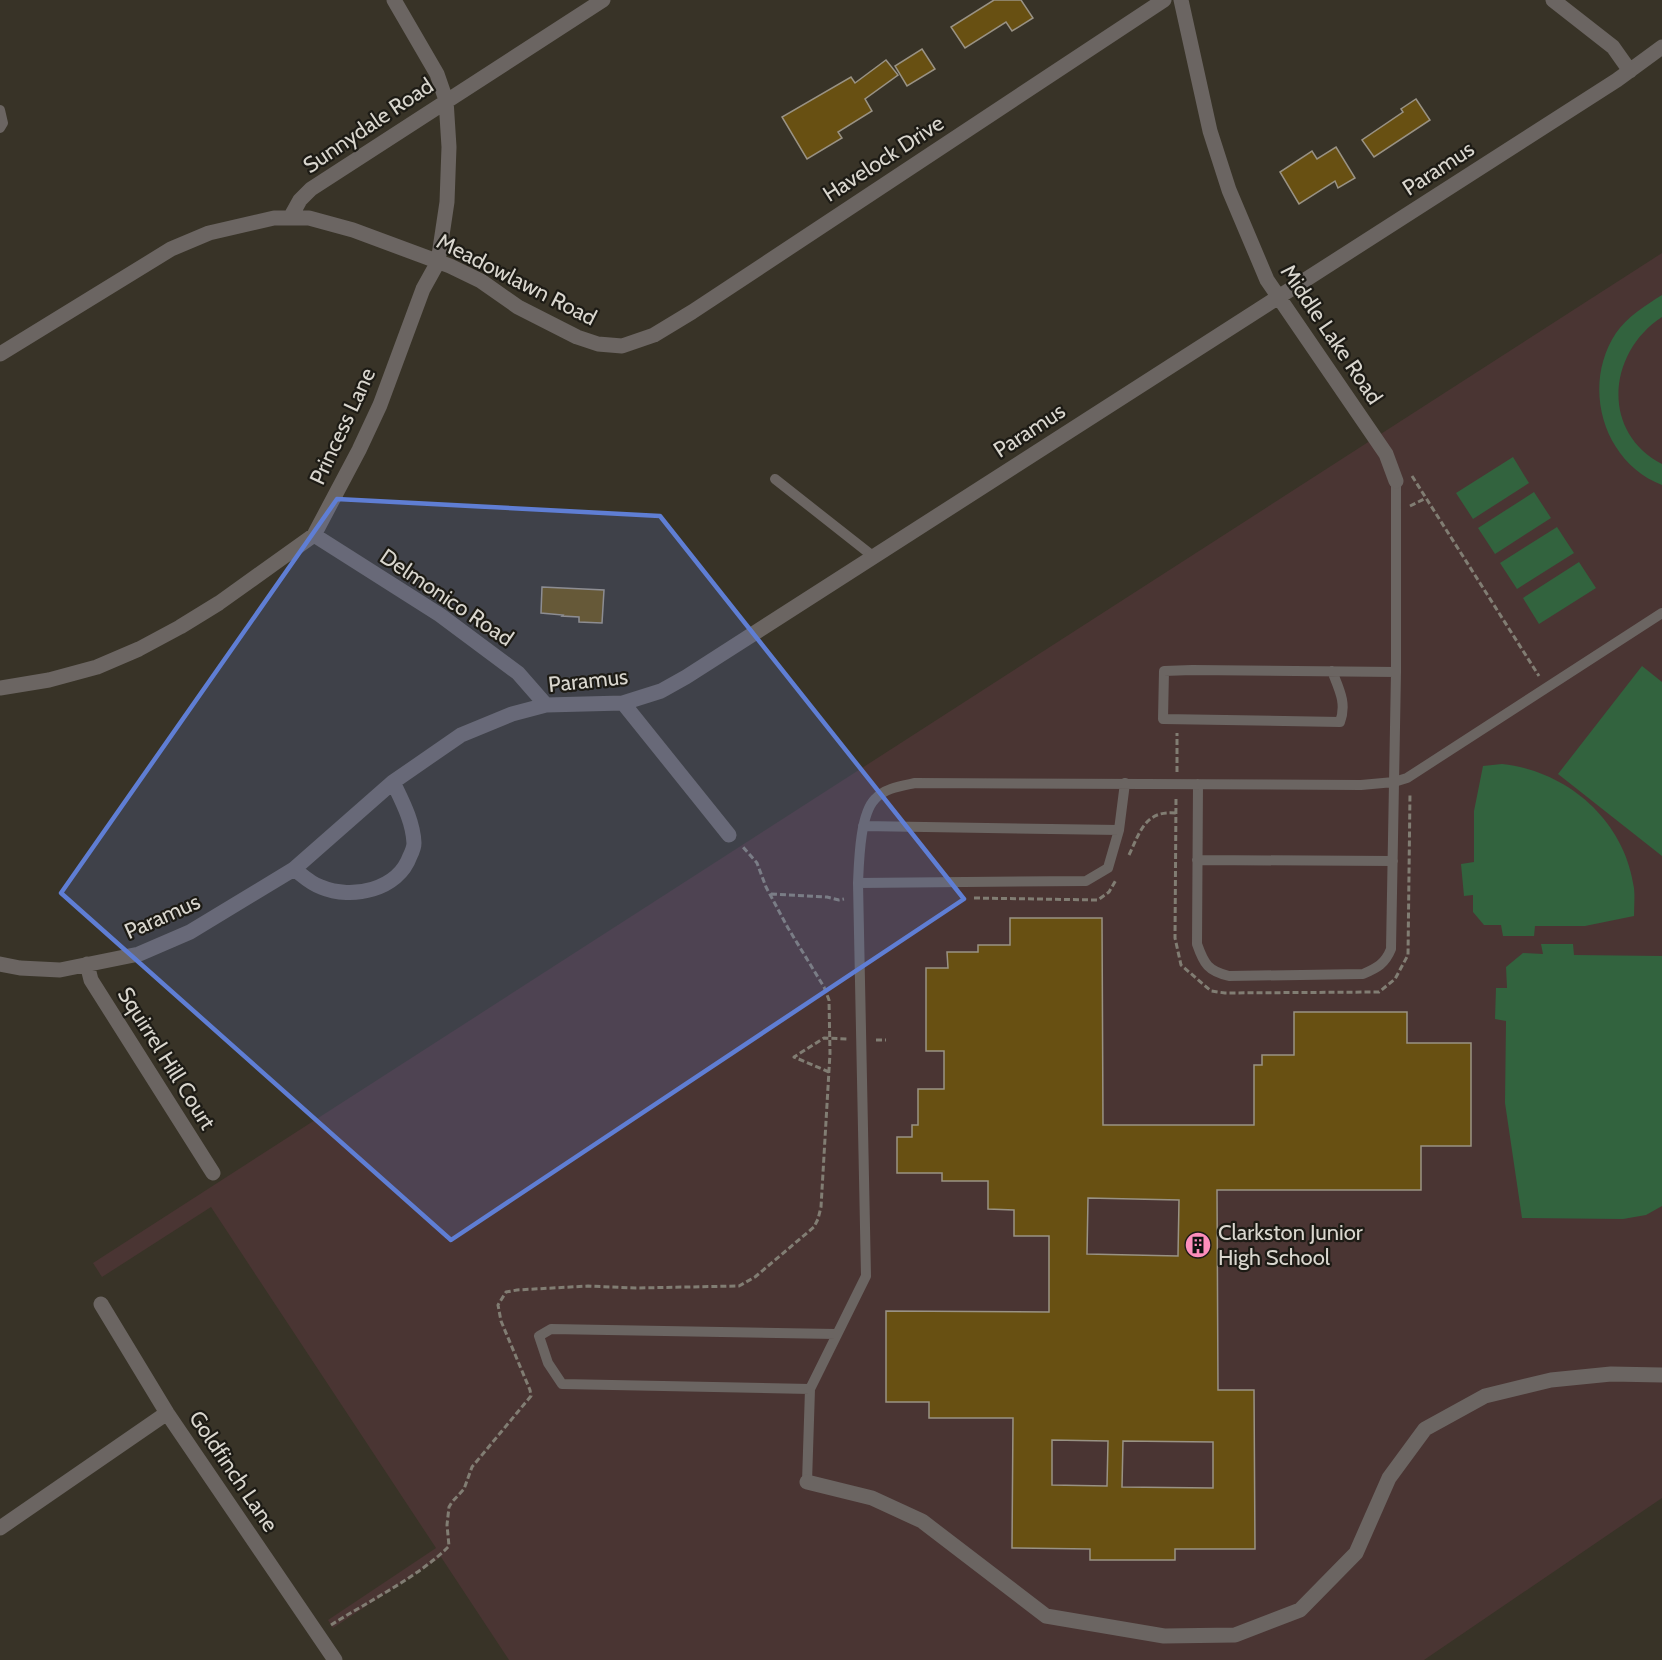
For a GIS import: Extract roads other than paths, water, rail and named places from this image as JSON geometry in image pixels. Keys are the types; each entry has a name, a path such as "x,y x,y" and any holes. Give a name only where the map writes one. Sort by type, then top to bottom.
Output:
{"street":[{"name":"Princess Lane","path":"0,688 49,680 97,667 139,649 219,603 314,535 380,405 423,289 438,262 447,202 449,147 446,100 438,74 394,0"},
{"name":"Sunnydale Road","path":"290,218 300,200 311,189 603,0"},
{"name":"Havelock Drive","path":"622,346 654,335 692,312 1164,0"},
{"name":"Middle Lake Road","path":"1181,0 1213,141 1229,190 1267,280 1386,454 1396,481"},
{"path":"1553,0 1613,47 1630,71"},
{"name":"Paramus","path":"0,963 20,968 60,970 139,954 190,932 294,869 393,782 461,735 512,714 546,705 623,703 661,691 874,557 1630,71 1662,47"},
{"path":"0,354 171,249 209,233 274,218 290,218"},
{"name":"Meadowlawn Road","path":"290,218 309,218 353,230 438,262 481,281 518,307 577,337 598,344 622,346"},
{"name":"Delmonico Road","path":"314,535 440,615 518,674 546,705"},
{"path":"623,703 729,835"},
{"path":"294,869 319,887 340,892 365,891 388,883 406,867 414,844 405,807 393,782"},
{"name":"Squirrel Hill Court","path":"87,964 91,980 213,1173"},
{"name":"Goldfinch Lane","path":"101,1304 167,1413 334,1660"},
{"path":"807,1482 872,1498 922,1521 1046,1616 1164,1636 1236,1635 1300,1610 1356,1553 1389,1478 1425,1429 1485,1396 1551,1380 1611,1374 1662,1375"},
{"path":"0,1528 167,1413"}],"lane":[{"path":"0,110 3,123 0,129"},
{"path":"775,478 874,557"},
{"path":"1198,784 1197,944 1203,960 1215,973 1229,976 1363,974 1378,968 1387,959 1391,949 1393,861 1396,481"},
{"path":"807,1482 810,1389 866,1276 858,883 863,826 874,799 890,789 915,783 1361,786 1394,782 1407,778 1662,613"},
{"path":"1332,671 1343,697 1344,712 1340,722 1163,719 1164,671 1332,671 1396,672"},
{"path":"858,883 1086,881 1108,868 1119,830 1125,783"},
{"path":"863,826 1119,830"},
{"path":"1197,860 1393,861"},
{"path":"810,1389 562,1384 548,1363 539,1335 552,1329 836,1334"}],"place":[{"name":"Clarkston Junior High School","path":"1198,1245"}]}
